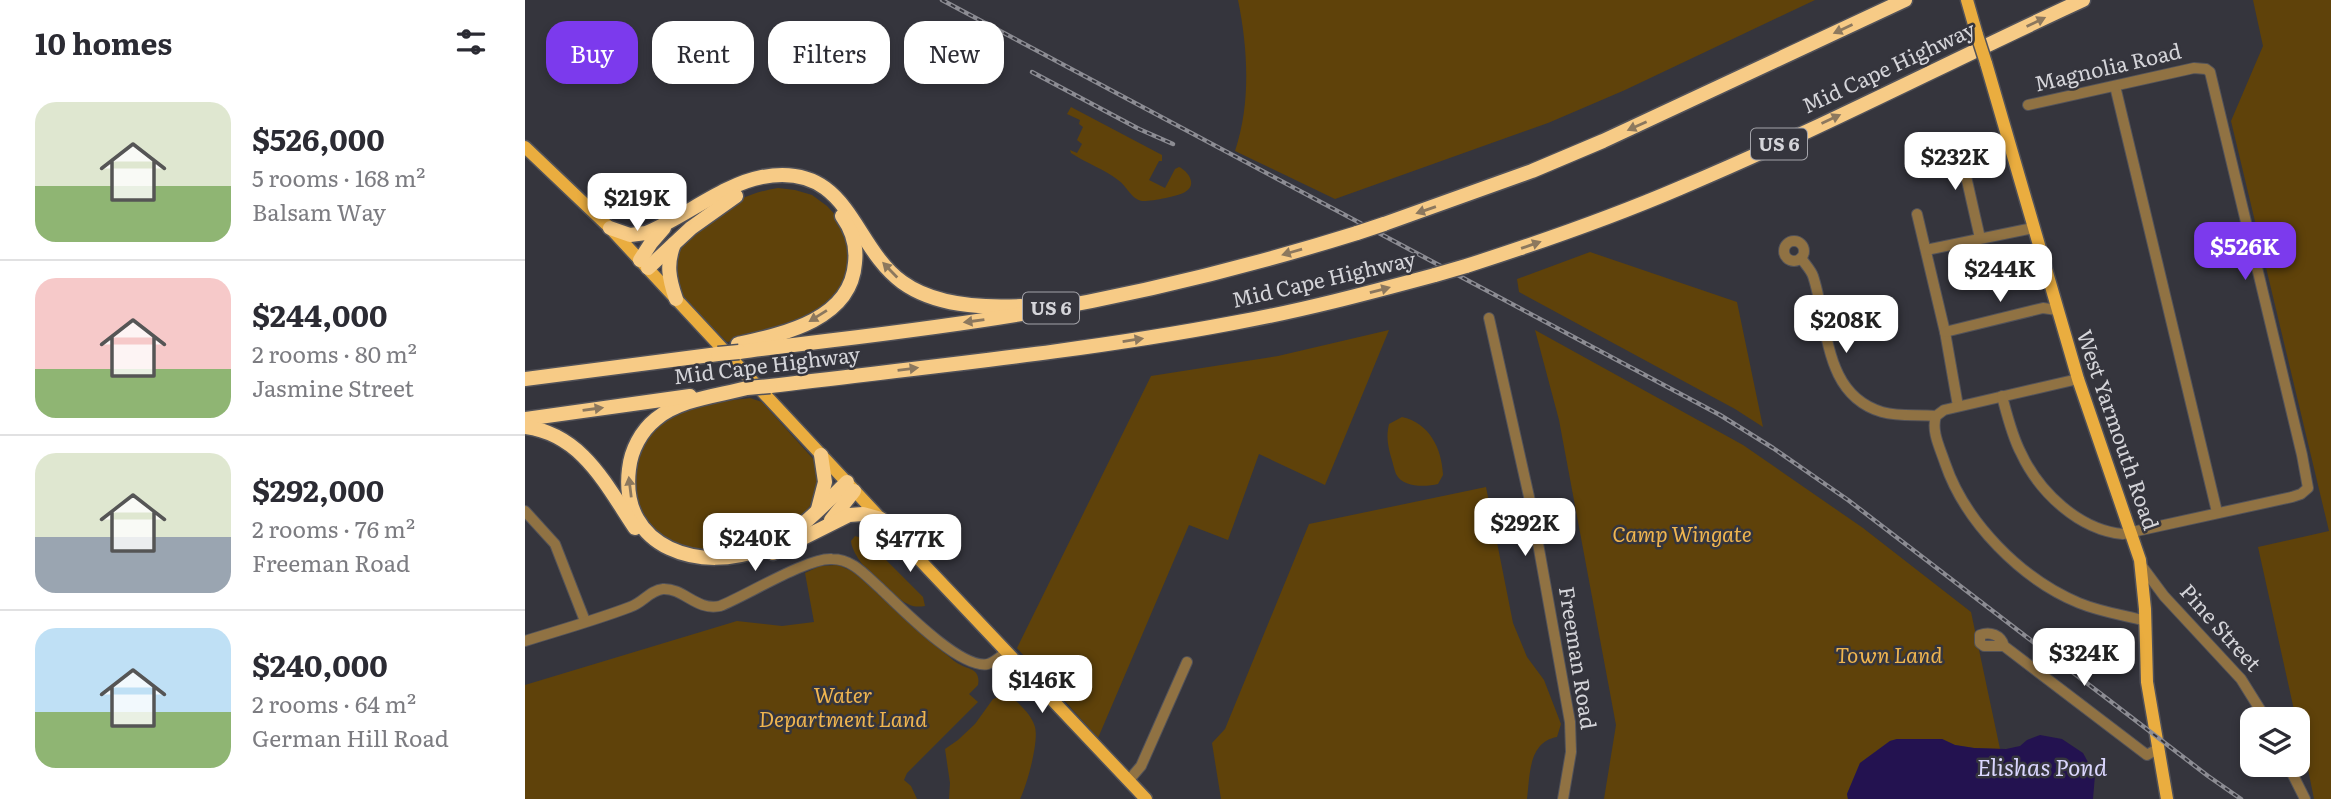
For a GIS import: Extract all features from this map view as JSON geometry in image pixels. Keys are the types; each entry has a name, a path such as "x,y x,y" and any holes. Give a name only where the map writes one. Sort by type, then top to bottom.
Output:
{"highway":[{"name":"Mid Cape Highway","path":"525,379 663,361 736,348 957,324 1072,305 1224,271 1357,233 1495,185 1603,141 1905,0"},
{"name":"Mid Cape Highway","path":"525,418 750,386 770,386 1199,330 1338,301 1435,275 1572,230 1680,188 2083,0"},
{"path":"610,228 630,235 641,235 748,181 780,176 802,178 817,184 840,201 852,214 885,265 903,283 918,292 969,305 1072,305"},
{"path":"644,264 720,205 768,184 792,185 817,194 839,213 849,228 854,243 855,267 851,281 837,303 803,325 736,348"},
{"path":"644,264 650,243 670,222"},
{"path":"675,242 668,267 676,299"},
{"path":"750,386 673,409 657,418 644,431 635,447 629,474 630,492 638,517 653,537 667,548 695,558 717,559 750,553 773,544 792,532 850,487"},
{"path":"525,427 562,439 586,458 644,540 677,562 692,566 711,568 748,563 854,514 881,519"},
{"path":"817,510 825,482 821,455"},
{"path":"825,526 843,507 850,487"}],"main road":[{"name":"West Yarmouth Road","path":"1967,0 2078,380 2141,565 2153,752 2164,773 2167,799"},
{"path":"525,147 610,228 676,299 750,386 821,455 1146,799"}],"street":[{"name":"Magnolia Road","path":"2028,105 2196,68 2210,72 2223,117 2308,488 2303,493 2217,512"},
{"path":"2002,396 2021,453 2036,478 2052,497 2086,524 2120,534 2217,512 2115,86"},
{"path":"1958,141 1980,238"},
{"path":"1917,214 1945,332 1958,406"},
{"path":"1926,250 2033,228"},
{"path":"1801,258 1812,274 1831,358 1844,384 1865,404 1883,412 1936,416 1944,410 1958,406 2078,380"},
{"path":"1945,332 2043,308 2057,310"},
{"name":"Freeman Road","path":"1489,318 1532,510 1570,722 1571,752 1563,799"},
{"path":"1936,416 1934,431 1956,490 1963,503 1999,547 2023,569 2059,593 2106,612 2146,621"},
{"path":"525,512 555,544 585,621"},
{"path":"525,641 632,607 655,591 670,590 700,605 713,608 814,562 836,559 860,569 937,639 960,656 988,664 1006,652"},
{"name":"Pine Street","path":"2141,565 2164,596 2241,679 2258,707"},
{"path":"2004,646 2153,752"},
{"path":"1129,780 1141,766 1187,662"},
{"path":"2294,777 2305,799"}],"green space":[{"path":"1238,0 1815,0 1625,90 1548,123 1335,199 1235,151 1246,95 1246,57"},
{"path":"2253,0 2331,0 2331,799 2314,799 2310,777 2310,707 2293,707 2258,547 2329,531 2231,121 2263,46"},
{"path":"1071,107 1162,155 1162,161 1159,161 1149,180 1165,188 1175,169 1179,167 1190,178 1189,189 1182,194 1157,200 1142,201 1135,198 1113,176 1071,153 1070,150 1077,153 1082,144 1077,140 1083,127 1079,124 1080,120 1067,114"},
{"path":"778,188 812,195 839,219 852,255 842,290 813,316 773,331 727,342 686,300 674,281 672,270 678,245 736,202 762,191"},
{"path":"1590,252 1737,302 1763,427 1735,409 1519,292 1517,279"},
{"path":"1389,330 1325,485 1259,454 1228,540 1189,525 1098,738 1017,648 1151,376 1278,356"},
{"name":"Camp Wingate","path":"1535,330 1743,445 1863,528 1971,612 2000,749 1955,745 1942,739 1890,741 1860,763 1847,794 1848,799 1604,799 1616,725 1559,420"},
{"path":"750,398 762,402 815,461 820,477 818,491 811,505 783,531 751,547 715,552 680,546 665,538 651,528 641,514 634,496 637,461 645,440 660,422 686,408"},
{"path":"1402,417 1420,425 1437,446 1443,475 1438,484 1409,484 1399,479 1396,474 1388,433 1389,424"},
{"path":"1486,487 1513,623 1527,657 1544,680 1561,724 1557,737 1540,746 1532,761 1527,799 1221,799 1212,743 1225,729 1309,524"},
{"path":"855,536 865,539 923,597 925,606 912,606 900,600 873,577 853,549 851,541"},
{"name":"Water Department Land","path":"838,565 854,572 943,652 978,675 978,685 969,694 978,702 907,773 904,780 911,786 917,799 525,799 525,685 737,621 782,626 814,622 805,573 820,566"},
{"path":"1005,695 1025,710 1035,727 1034,753 1020,799 949,799 950,783 945,749 975,724 993,699"}],"water":[{"name":"Elishas Pond","path":"2040,735 2062,739 2083,753 2095,775 2093,799 1848,799 1847,794 1860,763 1890,741 1942,739 1955,745 1974,748 2006,749 2020,746"}],"railway":[{"path":"942,0 1720,415 1848,500 2241,799"},
{"path":"1032,72 1139,129 1173,144"}],"park label":[{"name":"Town Land","path":"1889,656"}]}
